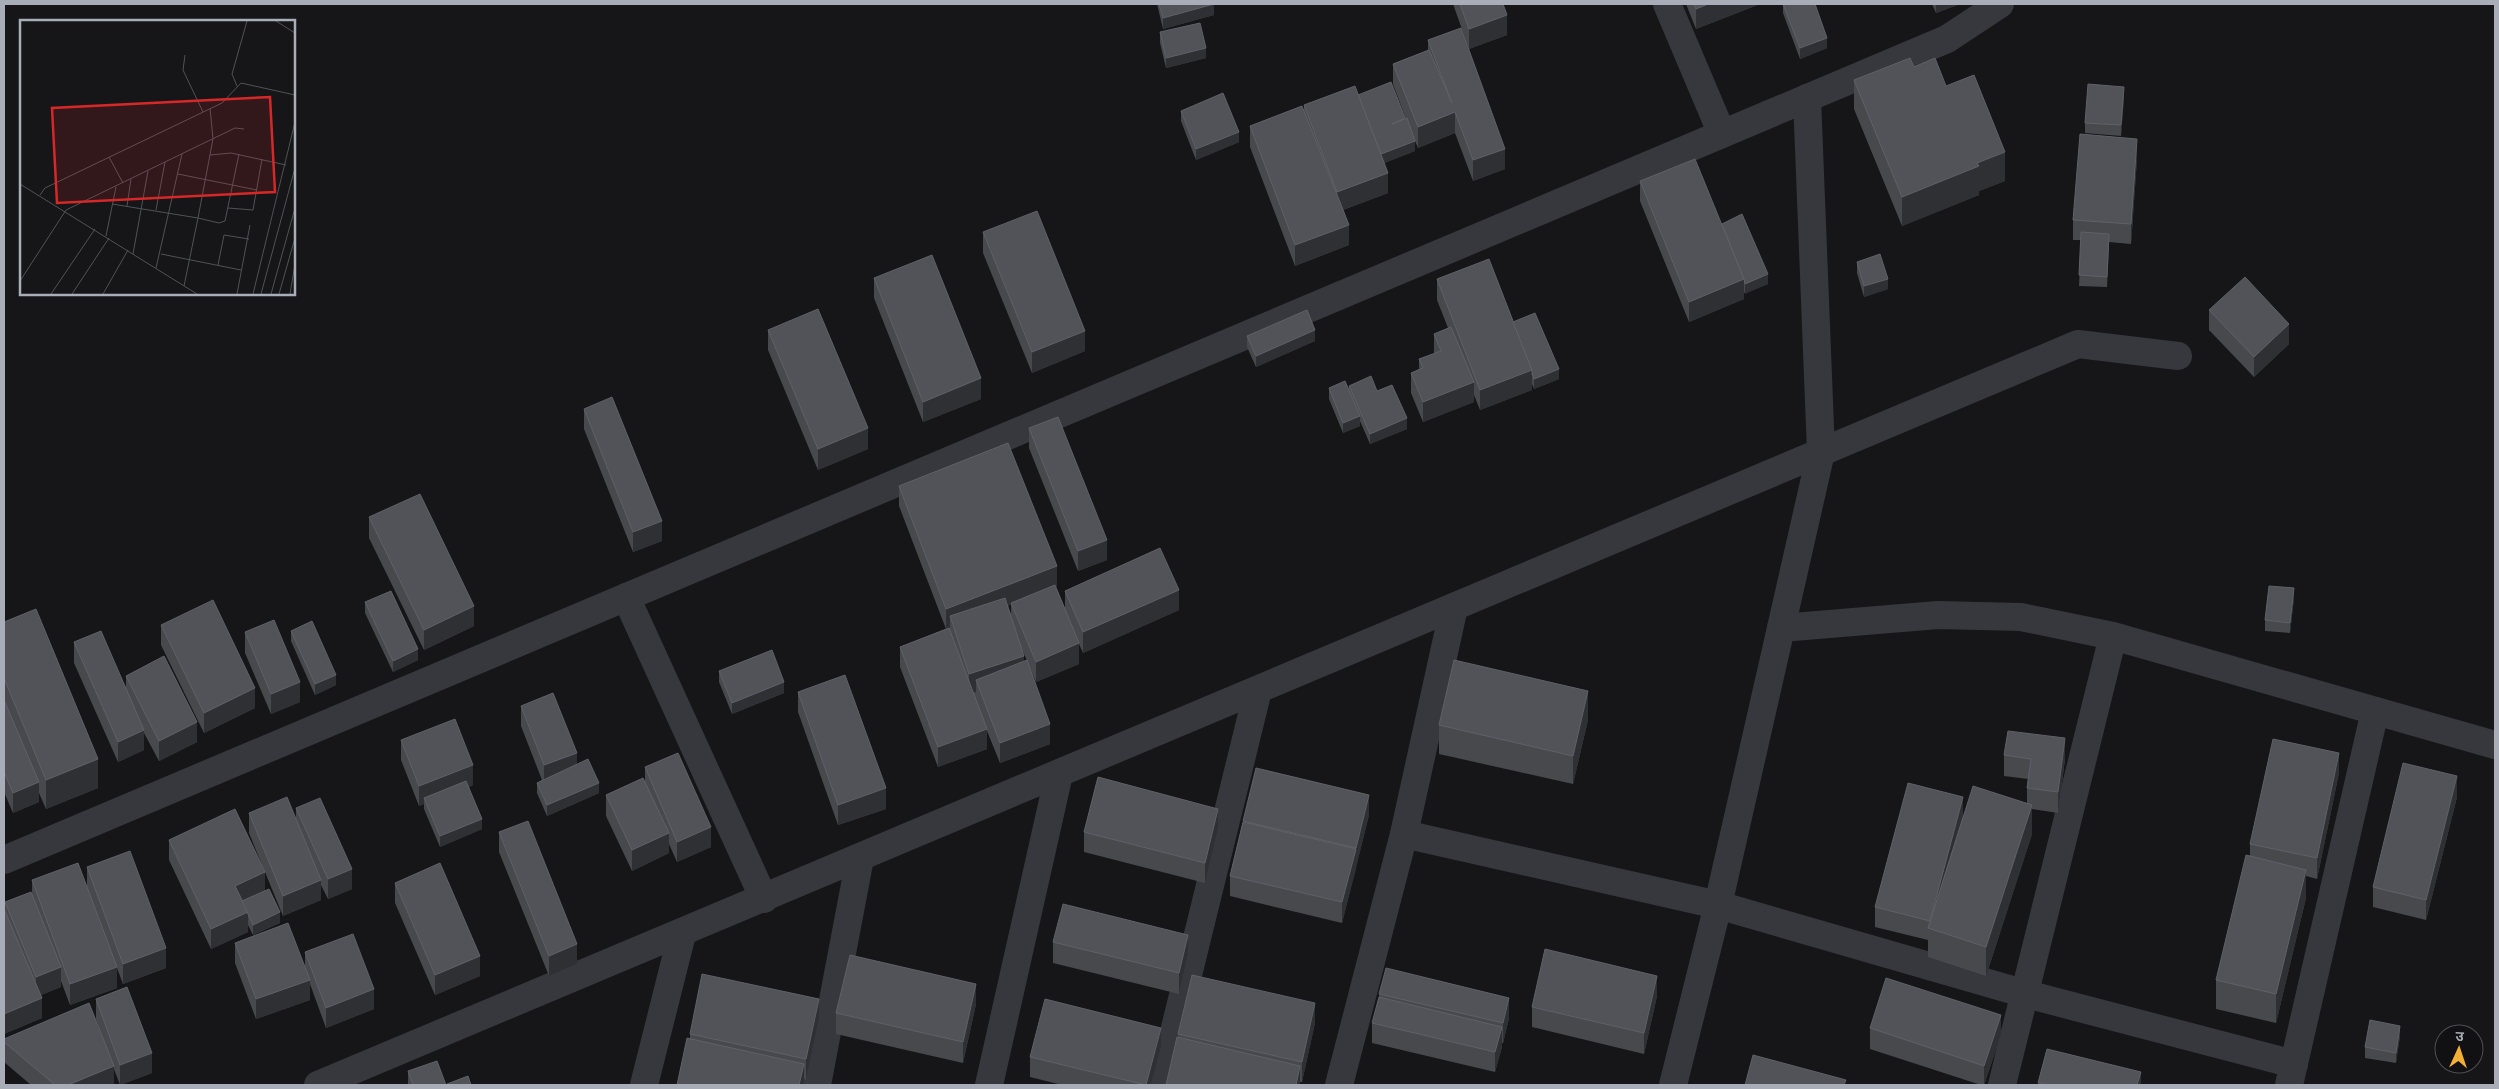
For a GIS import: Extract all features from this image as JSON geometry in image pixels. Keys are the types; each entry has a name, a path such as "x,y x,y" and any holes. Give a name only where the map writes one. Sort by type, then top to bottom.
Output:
{"street":[{"path":"1667,4 1722,134"},
{"path":"4,860 1947,39 2000,4"},
{"path":"1673,1085 1718,904 1821,452 1807,98"},
{"path":"318,1085 682,934 2078,344 2178,356"},
{"path":"626,597 764,899"},
{"path":"1338,1085 1404,834 1454,607"},
{"path":"1781,628 1938,615 2020,617 2113,636 2495,745"},
{"path":"2002,1085 2113,636"},
{"path":"1161,1085 1258,690"},
{"path":"1404,834 1718,904 2026,994 2291,1075 2375,710"},
{"path":"989,1085 1059,774"},
{"path":"817,1085 860,858"},
{"path":"644,1085 682,934"}],"building":[{"path":"1159,4 1214,4 1163,18"},
{"path":"1460,4 1503,4 1507,15 1469,29"},
{"path":"1694,4 1708,4 1696,9"},
{"path":"1783,4 1815,4 1827,38 1800,48"},
{"path":"1200,23 1206,48 1166,58 1160,32"},
{"path":"1461,28 1505,149 1473,160 1455,112 1418,127 1393,64 1429,50 1452,103 1428,40"},
{"path":"1910,58 1914,67 1935,58 1946,86 1974,75 2005,152 1977,163 1979,166 1902,197 1854,80"},
{"path":"1391,82 1405,118 1392,124 1407,118 1415,141 1381,154 1358,95"},
{"path":"2088,84 2124,87 2121,125 2085,123"},
{"path":"1355,86 1388,173 1337,192 1304,105"},
{"path":"1223,93 1239,132 1196,149 1181,111"},
{"path":"1302,106 1349,225 1295,245 1250,126"},
{"path":"2080,134 2137,139 2131,224 2073,220"},
{"path":"1695,159 1744,279 1689,302 1640,181"},
{"path":"1037,211 1085,331 1032,352 983,232"},
{"path":"1742,214 1768,274 1745,284 1722,224"},
{"path":"2081,232 2109,234 2107,277 2079,275"},
{"path":"1880,254 1888,279 1864,286 1857,262"},
{"path":"932,255 981,378 923,402 874,278"},
{"path":"1489,259 1532,370 1480,390 1437,279"},
{"path":"2245,277 2289,324 2254,357 2209,310"},
{"path":"818,309 868,428 818,449 768,330"},
{"path":"1307,310 1315,330 1256,356 1247,336"},
{"path":"1535,313 1559,369 1534,379 1513,322"},
{"path":"1451,327 1474,382 1423,402 1411,373 1423,368 1419,359 1441,351 1434,334"},
{"path":"1371,376 1377,391 1392,385 1407,418 1370,434 1349,386"},
{"path":"1345,381 1360,416 1343,423 1329,388"},
{"path":"612,397 662,521 633,532 584,409"},
{"path":"1058,417 1107,540 1078,551 1029,428"},
{"path":"1008,443 1057,566 946,609 899,486"},
{"path":"420,494 474,606 424,630 369,517"},
{"path":"1160,548 1179,590 1083,632 1065,591"},
{"path":"1055,585 1079,643 1036,662 1011,603"},
{"path":"2269,586 2294,588 2290,623 2265,620"},
{"path":"391,591 418,649 393,661 365,602"},
{"path":"1005,598 1024,656 969,674 950,616"},
{"path":"213,600 255,688 204,713 161,625"},
{"path":"36,609 98,759 46,780 4,678 4,622"},
{"path":"274,620 300,682 271,694 245,632"},
{"path":"312,621 336,675 315,684 291,631"},
{"path":"949,628 987,729 938,747 900,647"},
{"path":"101,631 144,730 118,742 74,642"},
{"path":"772,650 784,682 732,703 719,671"},
{"path":"164,656 197,722 159,741 126,676"},
{"path":"1027,660 1050,724 1000,743 976,680"},
{"path":"1454,660 1588,691 1573,756 1439,725"},
{"path":"845,675 886,788 838,805 798,692"},
{"path":"553,693 577,753 544,765 521,706"},
{"path":"4,700 39,782 13,793 4,772"},
{"path":"455,719 473,765 419,786 401,740"},
{"path":"2008,731 2065,738 2058,792 2027,788 2031,759 2004,755"},
{"path":"2273,739 2339,753 2317,858 2250,844"},
{"path":"678,753 711,827 677,842 645,767"},
{"path":"588,759 599,783 547,805 537,783"},
{"path":"2403,763 2457,776 2426,900 2373,887"},
{"path":"1256,768 1369,795 1356,848 1243,821"},
{"path":"1098,777 1218,809 1205,863 1084,832"},
{"path":"643,778 669,833 632,850 606,795"},
{"path":"466,781 482,819 440,836 424,798"},
{"path":"1908,783 1963,797 1930,921 1875,907"},
{"path":"1973,786 2032,805 1986,947 1928,928"},
{"path":"287,797 321,880 283,896 249,813"},
{"path":"320,798 352,869 328,879 296,808"},
{"path":"235,809 265,872 235,886 248,912 211,929 169,840"},
{"path":"528,821 577,944 549,956 499,832"},
{"path":"1243,822 1356,849 1342,902 1230,876"},
{"path":"130,851 166,948 123,964 87,867"},
{"path":"2246,855 2306,870 2276,994 2216,980"},
{"path":"78,863 117,967 70,984 32,880"},
{"path":"440,863 480,956 435,975 395,883"},
{"path":"269,889 280,912 253,925 242,901"},
{"path":"31,892 61,967 36,977 5,902"},
{"path":"1063,904 1188,935 1179,973 1053,942"},
{"path":"4,909 42,998 4,1014"},
{"path":"288,923 310,980 256,999 235,943"},
{"path":"353,934 374,989 326,1008 305,952"},
{"path":"1545,949 1657,976 1644,1033 1532,1007"},
{"path":"850,955 976,984 963,1042 836,1013"},
{"path":"1386,968 1509,998 1503,1023 1379,994"},
{"path":"702,974 819,999 806,1059 690,1034"},
{"path":"1192,975 1315,1003 1302,1062 1178,1034"},
{"path":"1886,978 2001,1015 1984,1066 1870,1028"},
{"path":"127,987 152,1053 120,1065 96,999"},
{"path":"1379,997 1502,1027 1495,1052 1372,1023"},
{"path":"1045,999 1161,1028 1146,1085 1030,1057"},
{"path":"89,1003 114,1066 68,1085 55,1085 4,1042 4,1039"},
{"path":"2370,1020 2400,1026 2396,1053 2365,1047"},
{"path":"1177,1037 1300,1066 1296,1085 1166,1085"},
{"path":"687,1038 804,1064 799,1085 677,1085"},
{"path":"2047,1049 2141,1072 2137,1085 2046,1085 2038,1083"},
{"path":"1753,1055 1846,1080 1844,1085 1745,1085"},
{"path":"437,1061 446,1085 413,1085 408,1071"},
{"path":"468,1076 471,1085 447,1085 447,1084"}]}
